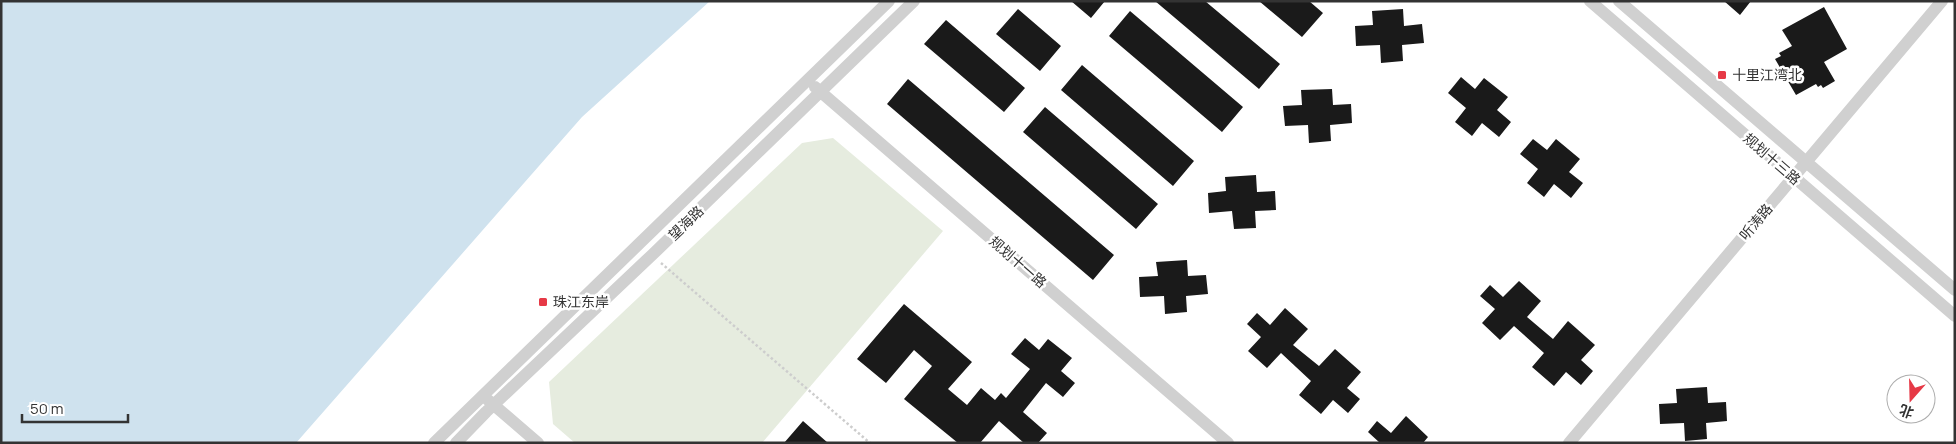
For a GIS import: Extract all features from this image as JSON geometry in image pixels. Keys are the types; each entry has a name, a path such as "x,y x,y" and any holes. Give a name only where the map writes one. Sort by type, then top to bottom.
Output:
{"street":[{"name":"望海路","path":"434,443 889,1"},
{"name":"望海路","path":"456,443 914,1"},
{"name":"规划十三路","path":"1590,1 1955,316"},
{"name":"规划十三路","path":"1619,1 1955,290"},
{"name":"听涛路","path":"1569,443 1942,1"},
{"name":"规划十一路","path":"807,80 1228,443"},
{"path":"483,395 538,443"}],"path":[{"path":"652,255 870,443"}],"shaded area":[{"path":"833,138 943,231 762,443 575,443 553,424 549,382 802,143"}],"water":[{"path":"1,1 710,1 582,117 296,443 1,443"}],"building":[{"path":"1071,1 1105,1 1091,18"},
{"path":"1155,1 1205,1 1280,64 1259,89"},
{"path":"1259,1 1309,1 1323,13 1302,37"},
{"path":"1724,1 1751,1 1740,15"},
{"path":"1824,7 1847,49 1824,62 1835,81 1823,88 1821,85 1818,87 1816,84 1796,95 1775,59 1781,56 1779,53 1792,46 1782,30"},
{"path":"1018,9 1061,46 1040,71 996,34"},
{"path":"1403,9 1404,26 1422,24 1424,43 1402,45 1403,61 1381,63 1380,45 1356,46 1355,26 1373,25 1372,11"},
{"path":"1130,11 1243,107 1222,132 1109,36"},
{"path":"946,20 1025,88 1004,112 924,44"},
{"path":"1082,65 1194,161 1173,186 1061,90"},
{"path":"1461,77 1475,89 1484,78 1508,97 1497,110 1511,122 1499,137 1482,123 1472,136 1455,122 1466,108 1448,93"},
{"path":"908,79 1114,255 1093,280 887,104"},
{"path":"1332,89 1333,105 1351,104 1352,123 1330,125 1331,141 1309,143 1308,125 1285,126 1283,106 1302,105 1301,90"},
{"path":"1045,107 1158,204 1136,229 1023,132"},
{"path":"1533,139 1547,150 1556,139 1580,159 1569,172 1583,183 1571,198 1554,184 1544,197 1527,183 1538,169 1520,154"},
{"path":"1256,175 1257,192 1275,191 1276,210 1255,211 1256,228 1234,229 1232,211 1209,213 1208,193 1226,191 1225,177"},
{"path":"1187,260 1188,276 1206,275 1208,294 1186,296 1187,312 1165,314 1164,296 1140,297 1139,277 1158,276 1156,262"},
{"path":"1519,281 1541,301 1527,317 1553,339 1568,321 1595,345 1581,360 1593,371 1581,385 1566,372 1554,386 1532,367 1544,353 1514,326 1500,340 1482,323 1495,309 1480,296 1490,285 1503,297"},
{"path":"904,304 972,362 948,389 967,405 981,388 995,400 1001,393 1006,398 1030,369 1011,354 1025,338 1039,350 1048,339 1072,358 1061,371 1075,383 1063,397 1046,383 1023,412 1047,433 1038,443 1024,443 999,421 980,443 958,443 904,399 932,366 914,350 886,383 857,359"},
{"path":"1285,308 1308,329 1293,345 1319,366 1335,349 1361,372 1347,388 1360,399 1348,413 1333,400 1321,414 1299,395 1311,381 1281,353 1267,368 1248,351 1261,337 1247,324 1257,313 1270,325"},
{"path":"1707,387 1708,403 1726,402 1727,421 1706,423 1707,439 1685,441 1684,423 1660,424 1659,404 1677,403 1676,389"},
{"path":"1406,416 1428,437 1423,443 1380,443 1368,432 1377,421 1391,433"},
{"path":"803,421 828,443 784,443"}],"place":[{"name":"十里江湾北","path":"1722,75"},
{"name":"珠江东岸","path":"543,302"}]}
